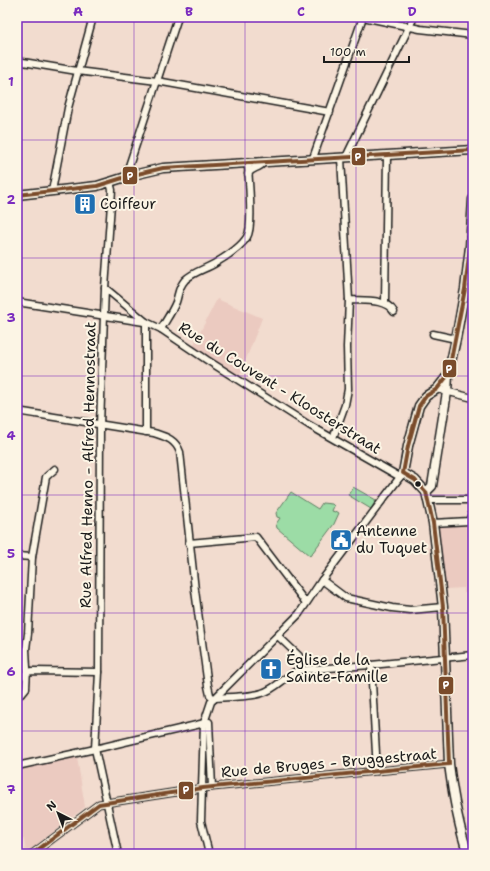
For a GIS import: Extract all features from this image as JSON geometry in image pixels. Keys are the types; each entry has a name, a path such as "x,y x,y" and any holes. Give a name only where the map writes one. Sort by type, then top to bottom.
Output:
{"street":[{"path":"52,191 60,144 77,71 93,17"},
{"path":"129,176 128,169 178,17"},
{"path":"313,158 363,17 420,30 473,34"},
{"path":"333,438 345,405 348,389 347,347 349,300 344,158 414,17"},
{"path":"17,61 157,82 330,112"},
{"path":"17,197 97,186 129,176 163,168 263,163 313,158 344,158 473,150"},
{"path":"385,303 387,155"},
{"path":"161,329 176,302 179,287 186,279 194,273 215,264 225,257 247,237 250,232 248,163"},
{"path":"248,174 253,168 261,166 263,163"},
{"name":"Rue Alfred Henno - Alfred Hennostraat","path":"110,182 112,190 105,288 100,425 99,672 95,750 118,854"},
{"path":"427,496 432,486 447,392 448,375 456,339 470,247 473,199"},
{"name":"Rue du Couvent - Kloosterstraat","path":"105,288 146,322 161,329 256,392 309,425 402,475"},
{"path":"349,300 385,303 391,307 394,312"},
{"name":"Rue du Couvent - Kloosterstraat","path":"17,302 146,322"},
{"path":"146,322 146,432"},
{"path":"433,334 456,339"},
{"path":"209,854 202,821 204,723 210,702 299,614 322,580 402,475 419,406 426,396 437,389 448,375"},
{"path":"437,389 473,398"},
{"path":"17,411 146,432 166,437 177,445 180,452 189,543 208,686 210,695 214,698 261,694 275,686 292,673 299,670 473,655"},
{"path":"17,693 21,694 26,688 26,649 32,557 46,477 55,469"},
{"path":"402,475 415,480 427,496 433,523 443,606 449,764 458,819 469,852"},
{"path":"427,496 473,500"},
{"path":"433,523 469,521 473,511"},
{"path":"189,543 256,536 306,603"},
{"path":"17,556 32,557"},
{"path":"322,580 346,598 384,607 410,610 443,606"},
{"path":"278,636 299,656 299,670"},
{"path":"18,669 26,649"},
{"path":"18,669 24,665 27,670 33,671 99,672"},
{"path":"370,665 377,771"},
{"path":"18,669 22,676 27,670"},
{"path":"17,766 95,750 209,722 212,787"},
{"name":"Rue de Bruges - Bruggestraat","path":"32,854 99,804 203,788 449,764"}],"shaded area":[{"path":"217,299 262,318 238,380 192,348"},
{"path":"473,524 473,593 464,593 464,588 445,589 437,525"},
{"path":"77,757 85,807 26,853 24,839 17,840 17,770"}],"green space":[{"path":"353,487 376,500 371,509 348,495"},
{"path":"291,492 318,509 322,503 332,504 334,506 332,511 339,513 334,524 310,556 277,528 276,524 280,518 277,517 276,513"}],"transit line":[{"name":"P","path":"17,195 97,186 129,176 163,168 473,150"},
{"name":"P","path":"32,854 99,804 203,788 449,764 443,607 433,523 426,492 415,480 403,473 408,446 419,406 426,396 437,389 448,375 465,289 470,247 473,199"}],"place":[{"name":"Coiffeur","path":"85,204"},
{"name":"Antenne du Tuquet","path":"341,540"},
{"name":"Église de la Sainte-Famille","path":"271,669"}]}
